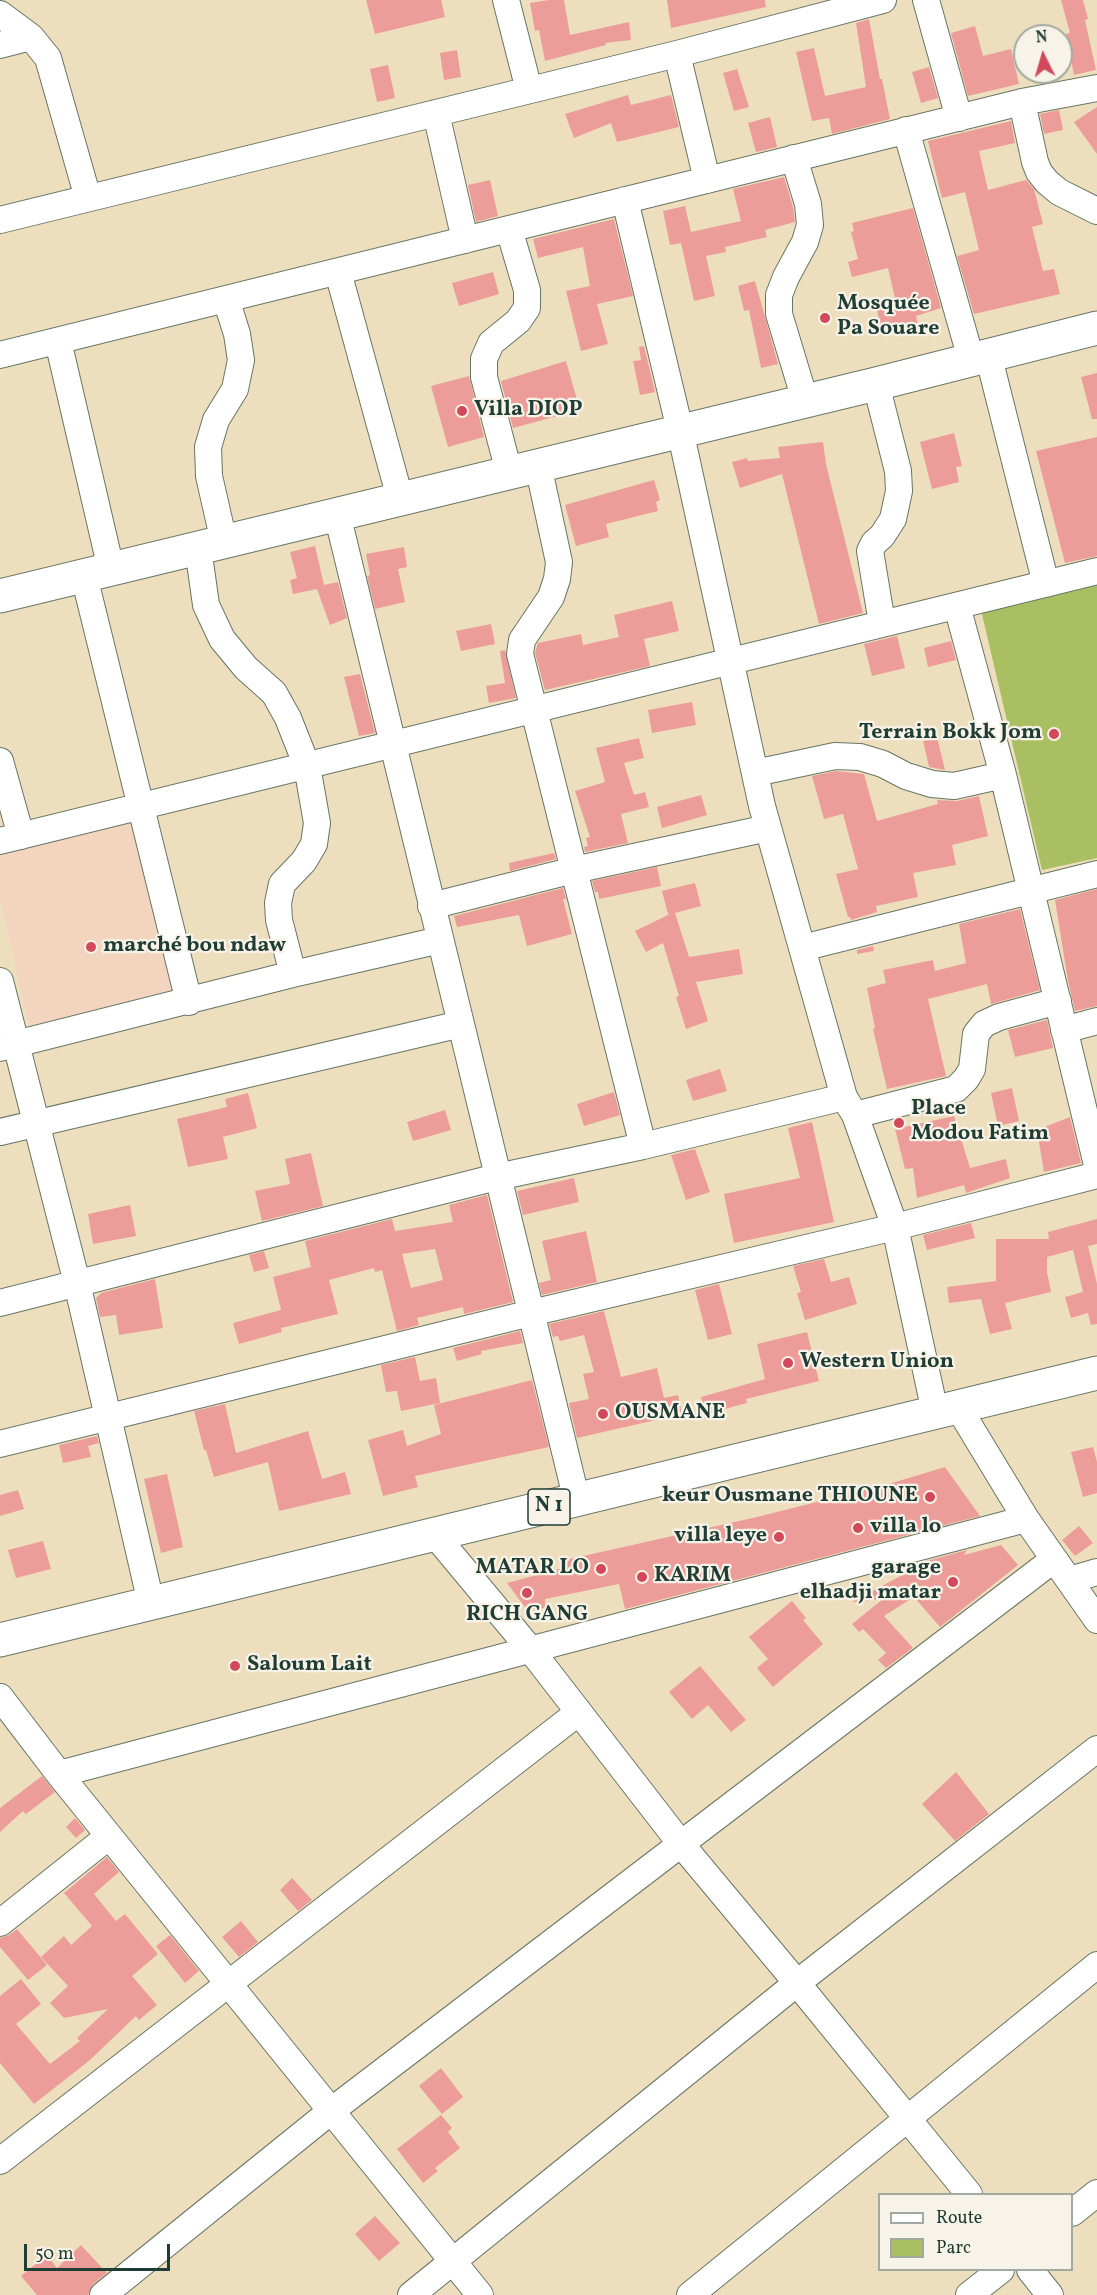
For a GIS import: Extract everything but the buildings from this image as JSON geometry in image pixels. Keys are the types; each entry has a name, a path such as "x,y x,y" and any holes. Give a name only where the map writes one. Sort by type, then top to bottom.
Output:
{"main road":[{"path":"0,597 1097,328"},
{"name":"N 1","path":"0,1640 1097,1373"}],"street":[{"path":"506,0 529,90"},
{"path":"0,220 677,54 815,10 884,0"},
{"path":"926,0 959,118"},
{"path":"0,14 31,37 48,58 88,198"},
{"path":"0,45 31,37"},
{"path":"677,54 707,180"},
{"path":"0,356 906,130 1022,102 1097,88"},
{"path":"1022,102 1039,172 1059,192 1097,211"},
{"path":"436,113 465,240"},
{"path":"906,130 980,357 1046,584"},
{"path":"794,159 808,204 810,225 805,242 779,295 778,314 805,400"},
{"path":"625,200 680,430 768,828 849,1106 895,1227 947,1410 1097,1620"},
{"path":"509,229 527,290 526,308 518,321 491,343 484,359 484,377 559,562 557,579 551,597 522,640 520,654 643,1146"},
{"path":"338,272 400,498"},
{"path":"225,299 237,334 241,360 235,388 216,420 208,447 211,545 206,605 222,639 246,668 274,693 288,718 308,766 317,823 314,844 304,861 282,884 278,903 279,920 293,974"},
{"path":"58,341 141,807 189,1002"},
{"path":"876,384 898,471 899,491 893,519 870,551 882,623"},
{"path":"337,514 577,1501"},
{"path":"0,761 11,838 1097,572"},
{"path":"957,606 1003,775 1097,1165"},
{"path":"754,773 835,756 860,757 932,784 954,786 1003,775"},
{"path":"431,906 574,870 768,828"},
{"path":"802,948 1097,874"},
{"path":"7,1046 293,974 440,940"},
{"path":"0,981 7,1046 35,1123 77,1283 151,1603"},
{"path":"0,1303 497,1177 849,1106 940,1095 956,1089 966,1079 972,1069 976,1034 984,1024 999,1017 1058,1001"},
{"path":"1064,1030 1097,1021"},
{"path":"0,1132 461,1024"},
{"path":"0,1444 531,1313 895,1227 1097,1175"},
{"path":"59,1774 1026,1519"},
{"path":"435,1534 530,1649 681,1844 968,2193"},
{"path":"103,2295 331,2111 1053,1560"},
{"path":"1070,1580 1097,1572"},
{"path":"0,1697 59,1774 480,2295"},
{"path":"0,2161 579,1712"},
{"path":"411,2295 797,1983 1097,1749"},
{"path":"0,1923 109,1836"},
{"path":"690,2295 1097,1965"},
{"path":"1073,2211 1097,2193"},
{"path":"969,2295 1000,2271"},
{"path":"1031,2271 1050,2295"}],"shaded area":[{"name":"marché bou ndaw","path":"138,817 184,993 30,1028 0,901 0,849"}],"green space":[{"name":"Terrain Bokk Jom","path":"1097,583 1097,858 1042,870 981,610"}],"place":[{"name":"Mosquée Pa Souare","path":"825,318"},
{"name":"Villa DIOP","path":"462,411"},
{"name":"Terrain Bokk Jom","path":"1054,734"},
{"name":"marché bou ndaw","path":"91,947"},
{"name":"Place Modou Fatim","path":"899,1123"},
{"name":"Western Union","path":"788,1363"},
{"name":"OUSMANE","path":"603,1414"},
{"name":"keur Ousmane THIOUNE","path":"930,1497"},
{"name":"villa lo","path":"858,1528"},
{"name":"villa leye","path":"779,1537"},
{"name":"MATAR LO","path":"601,1569"},
{"name":"KARIM","path":"642,1577"},
{"name":"garage elhadji matar","path":"953,1582"},
{"name":"RICH GANG","path":"527,1593"},
{"name":"Saloum Lait","path":"235,1666"}]}
